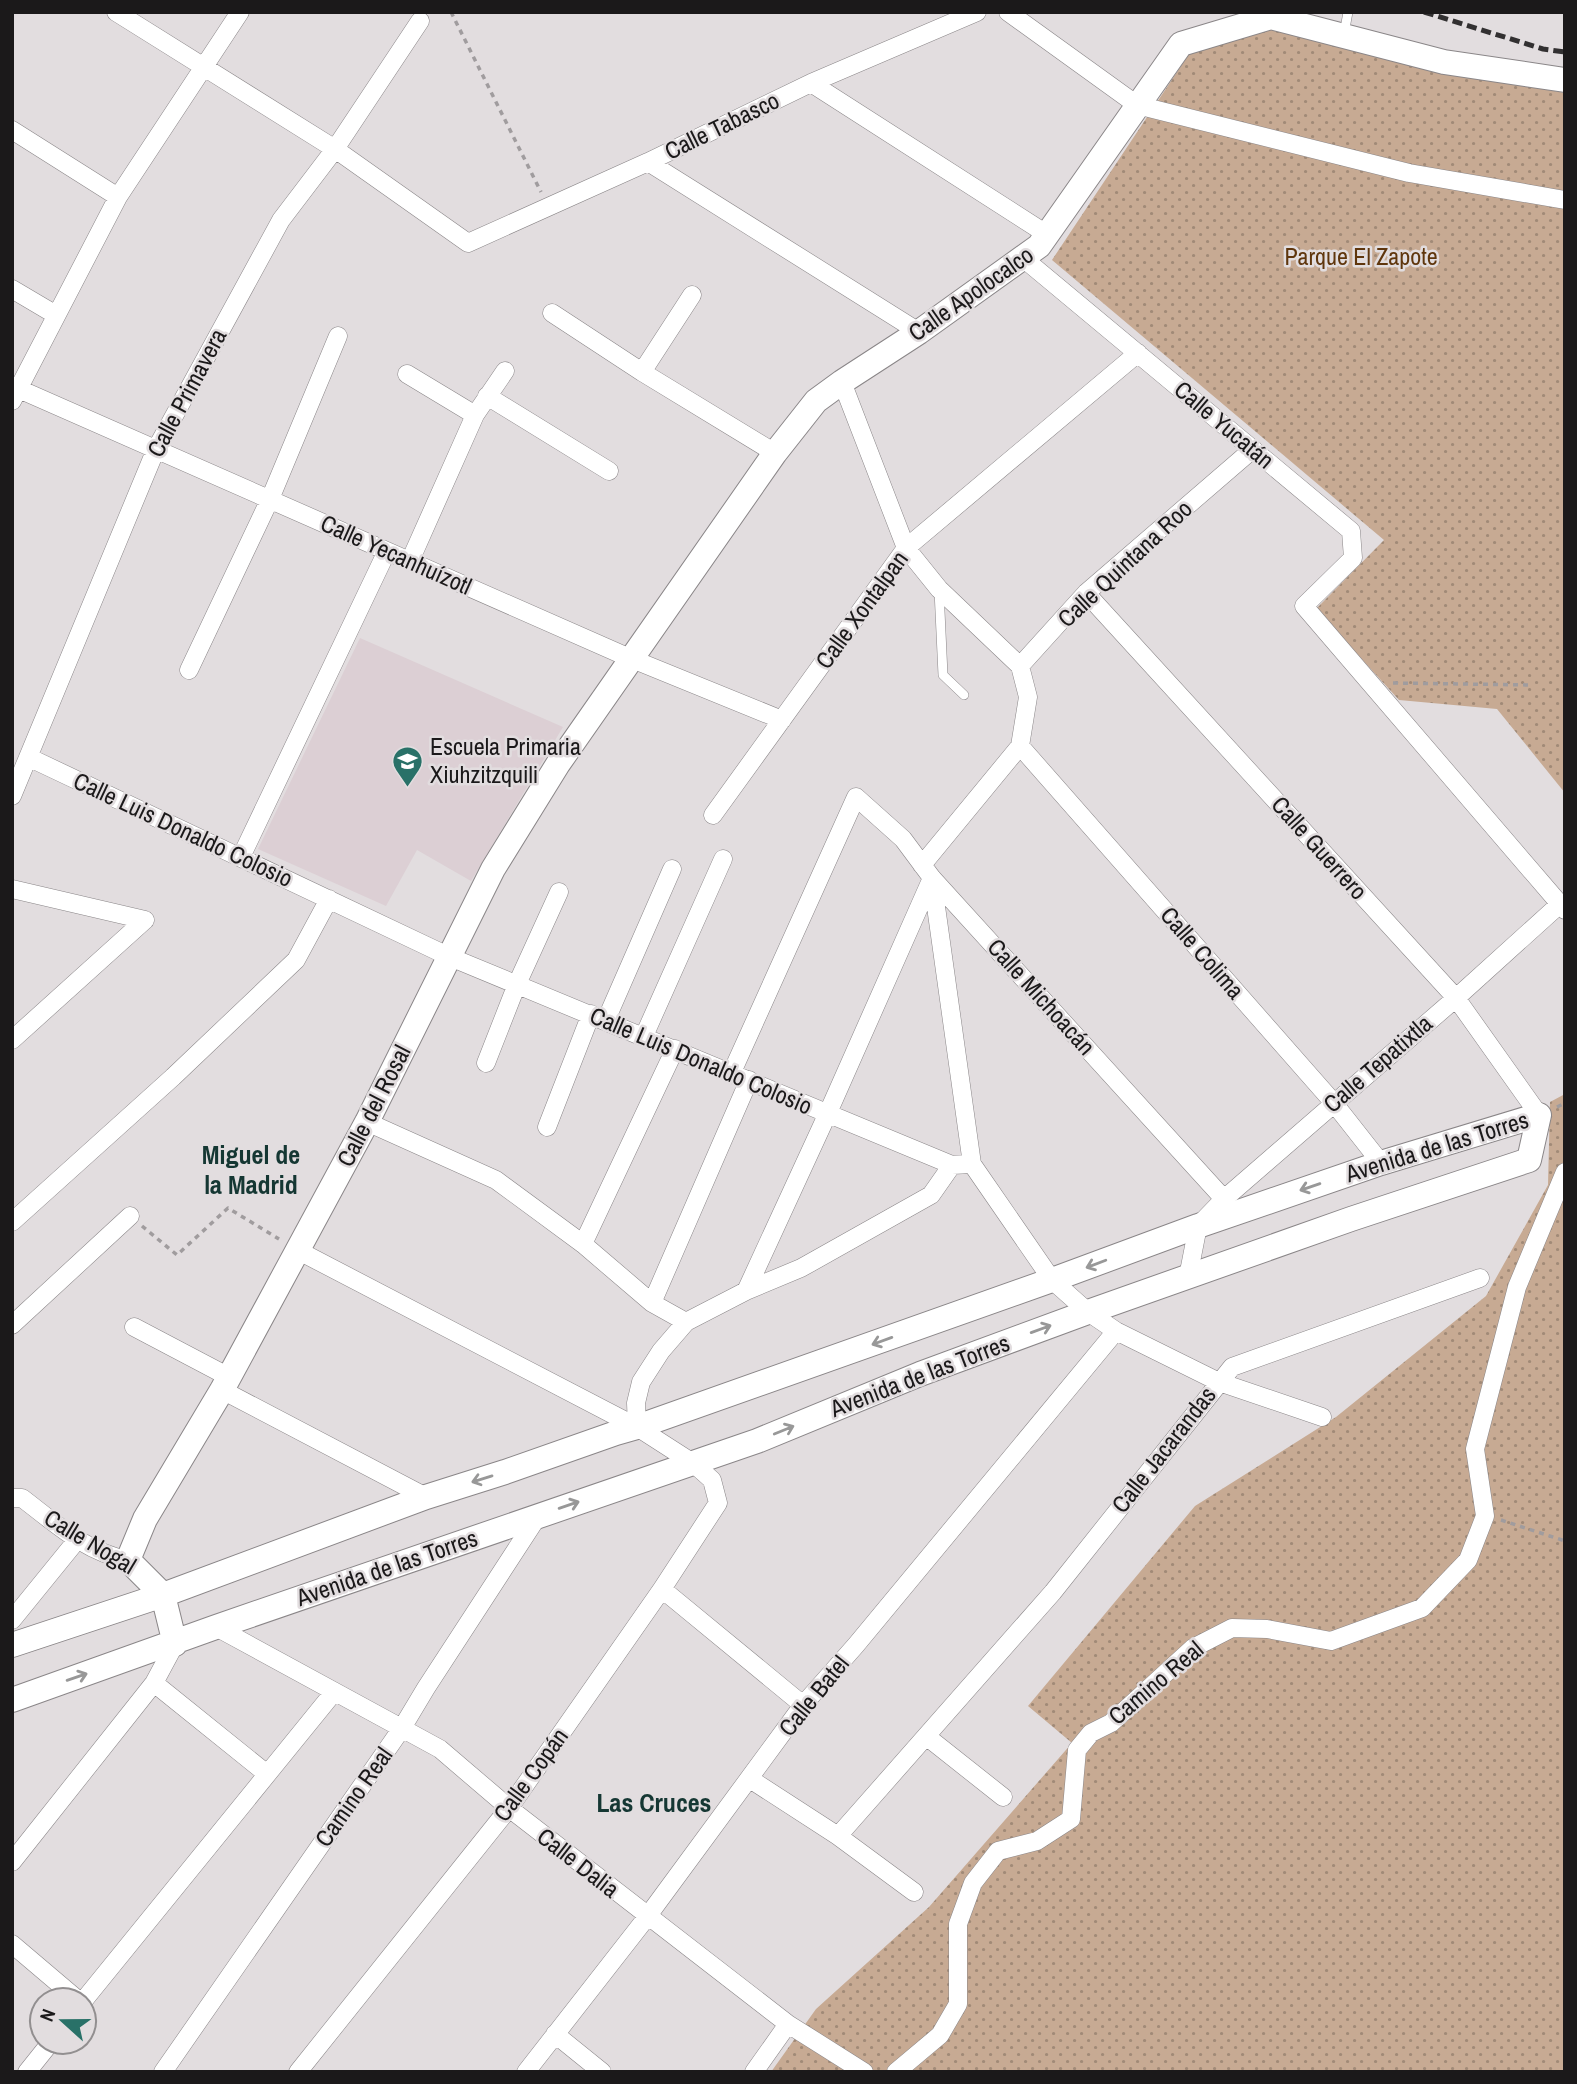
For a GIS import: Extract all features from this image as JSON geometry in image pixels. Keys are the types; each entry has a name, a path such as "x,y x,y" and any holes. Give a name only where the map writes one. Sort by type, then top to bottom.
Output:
{"street":[{"path":"116,12 335,149"},
{"path":"14,392 118,197 240,12"},
{"name":"Calle Tabasco","path":"335,149 468,243 648,162 811,83 977,12"},
{"path":"1009,12 1137,105 1409,173 1565,200"},
{"name":"Calle Apolocalco","path":"632,659 775,453 816,401 919,332 1039,246 1181,44 1271,17 1346,24 1444,62 1565,80"},
{"name":"Calle Primavera","path":"12,796 156,449 281,220 335,149 420,21"},
{"path":"811,83 1048,235"},
{"path":"12,130 118,197"},
{"path":"648,162 919,332"},
{"name":"Calle Yucatán","path":"1023,258 1351,531 1353,558 1304,606 1370,683"},
{"path":"12,289 56,315"},
{"path":"642,372 691,295"},
{"path":"552,313 642,372 775,453"},
{"path":"189,670 270,499 338,336"},
{"name":"Calle Xontalpan","path":"713,815 906,548 1138,353"},
{"path":"410,561 475,415 505,371"},
{"path":"407,373 475,415"},
{"path":"746,1291 827,1115 927,872 1020,746 1028,696 1020,666 939,589 906,548 842,382"},
{"name":"Calle Yecanhuízotl","path":"14,392 156,449 632,659 782,720"},
{"path":"487,396 609,471"},
{"name":"Calle Quintana Roo","path":"1020,666 1086,593 1253,449"},
{"path":"241,857 387,551"},
{"name":"Calle Guerrero","path":"1086,593 1456,998 1539,1115"},
{"name":"Calle del Rosal","path":"128,1560 145,1519 226,1383 367,1122 493,869 558,764 632,659"},
{"path":"1370,683 1562,907"},
{"name":"Calle Colima","path":"1020,746 1333,1102 1381,1163"},
{"name":"Calle Luis Donaldo Colosio","path":"29,757 450,957 952,1165 972,1164"},
{"name":"Calle Michoacán","path":"732,1072 856,797 903,839 927,872 1224,1199"},
{"path":"643,1036 723,859"},
{"path":"547,1127 672,869"},
{"path":"927,872 972,1164 1052,1280 1088,1312 1116,1331 1219,1382 1322,1418"},
{"path":"12,889 145,920 12,1040"},
{"path":"486,1063 517,984 559,892"},
{"path":"12,1222 173,1077 296,960 329,899"},
{"name":"Calle Tepatixtla","path":"1198,1226 1224,1199 1333,1102 1562,907"},
{"path":"583,1244 675,1049"},
{"path":"652,1303 749,1080"},
{"name":"Avenida de las Torres","path":"12,1645 163,1595 426,1497 637,1427 1198,1226 1381,1163 1539,1115 1529,1160 1351,1219 1088,1312 920,1374 758,1441 12,1700"},
{"path":"367,1122 496,1180 583,1244 652,1303 686,1322"},
{"path":"637,1427 636,1404 642,1382 661,1351 686,1322 746,1291 801,1268 931,1195 952,1165"},
{"name":"Camino Real","path":"896,2072 940,2035 958,2004 958,1924 973,1883 998,1852 1037,1841 1070,1819 1077,1750 1091,1734 1111,1723 1193,1648 1232,1628 1267,1629 1331,1641 1422,1608 1468,1560 1485,1516 1475,1449 1517,1287 1565,1172"},
{"path":"12,1325 130,1216"},
{"path":"1188,1277 1198,1226"},
{"name":"Calle Copán","path":"297,1250 637,1427 693,1463 712,1480 718,1503 662,1589 509,1808 298,2072"},
{"name":"Calle Jacarandas","path":"838,1836 1053,1592 1232,1367 1480,1278"},
{"path":"134,1327 226,1383 426,1497"},
{"name":"Calle Batel","path":"526,2072 647,1917 803,1706 856,1646 1116,1331"},
{"name":"Calle Nogal","path":"12,1498 22,1498 77,1540 110,1557 128,1560 163,1595"},
{"name":"Camino Real","path":"163,2072 402,1728 538,1516"},
{"path":"12,1620 77,1540"},
{"path":"662,1589 803,1706"},
{"path":"12,1862 154,1683 175,1644 163,1595"},
{"name":"Calle Dalia","path":"216,1627 440,1749 509,1808 647,1917 789,2024"},
{"path":"154,1683 267,1774"},
{"path":"95,1986 334,1692"},
{"path":"926,1735 1003,1797"},
{"path":"750,1779 838,1836 914,1892"},
{"path":"12,1944 62,1986"},
{"path":"754,2072 789,2024 864,2072"},
{"path":"555,2034 603,2072"},
{"path":"27,2072 40,2056"}],"lane":[{"path":"939,589 943,675 964,695"}],"path":[{"path":"451,12 549,206"},
{"path":"1370,683 1532,685"},
{"path":"130,1216 177,1255 228,1208 297,1250"},
{"path":"1485,1516 1565,1541"}],"shaded area":[{"name":"Escuela Primaria Xiuhzitzquili","path":"360,638 563,727 471,881 417,850 386,906 258,849"}],"green space":[{"name":"Parque El Zapote","path":"1271,24 1445,70 1565,93 1565,793 1497,709 1399,700 1316,609 1384,540 1052,260 1189,54"},
{"path":"1565,1094 1565,2072 771,2072 816,2009 929,1907 1072,1743 1028,1706 1195,1506 1336,1417 1486,1296 1548,1185 1550,1102"}],"railway":[{"path":"1424,12 1543,49 1565,52"}],"place":[{"name":"Escuela Primaria Xiuhzitzquili","path":"407,788"}],"district":[{"name":"Miguel de la Madrid","path":"251,1170"},
{"name":"Las Cruces","path":"654,1803"}]}
